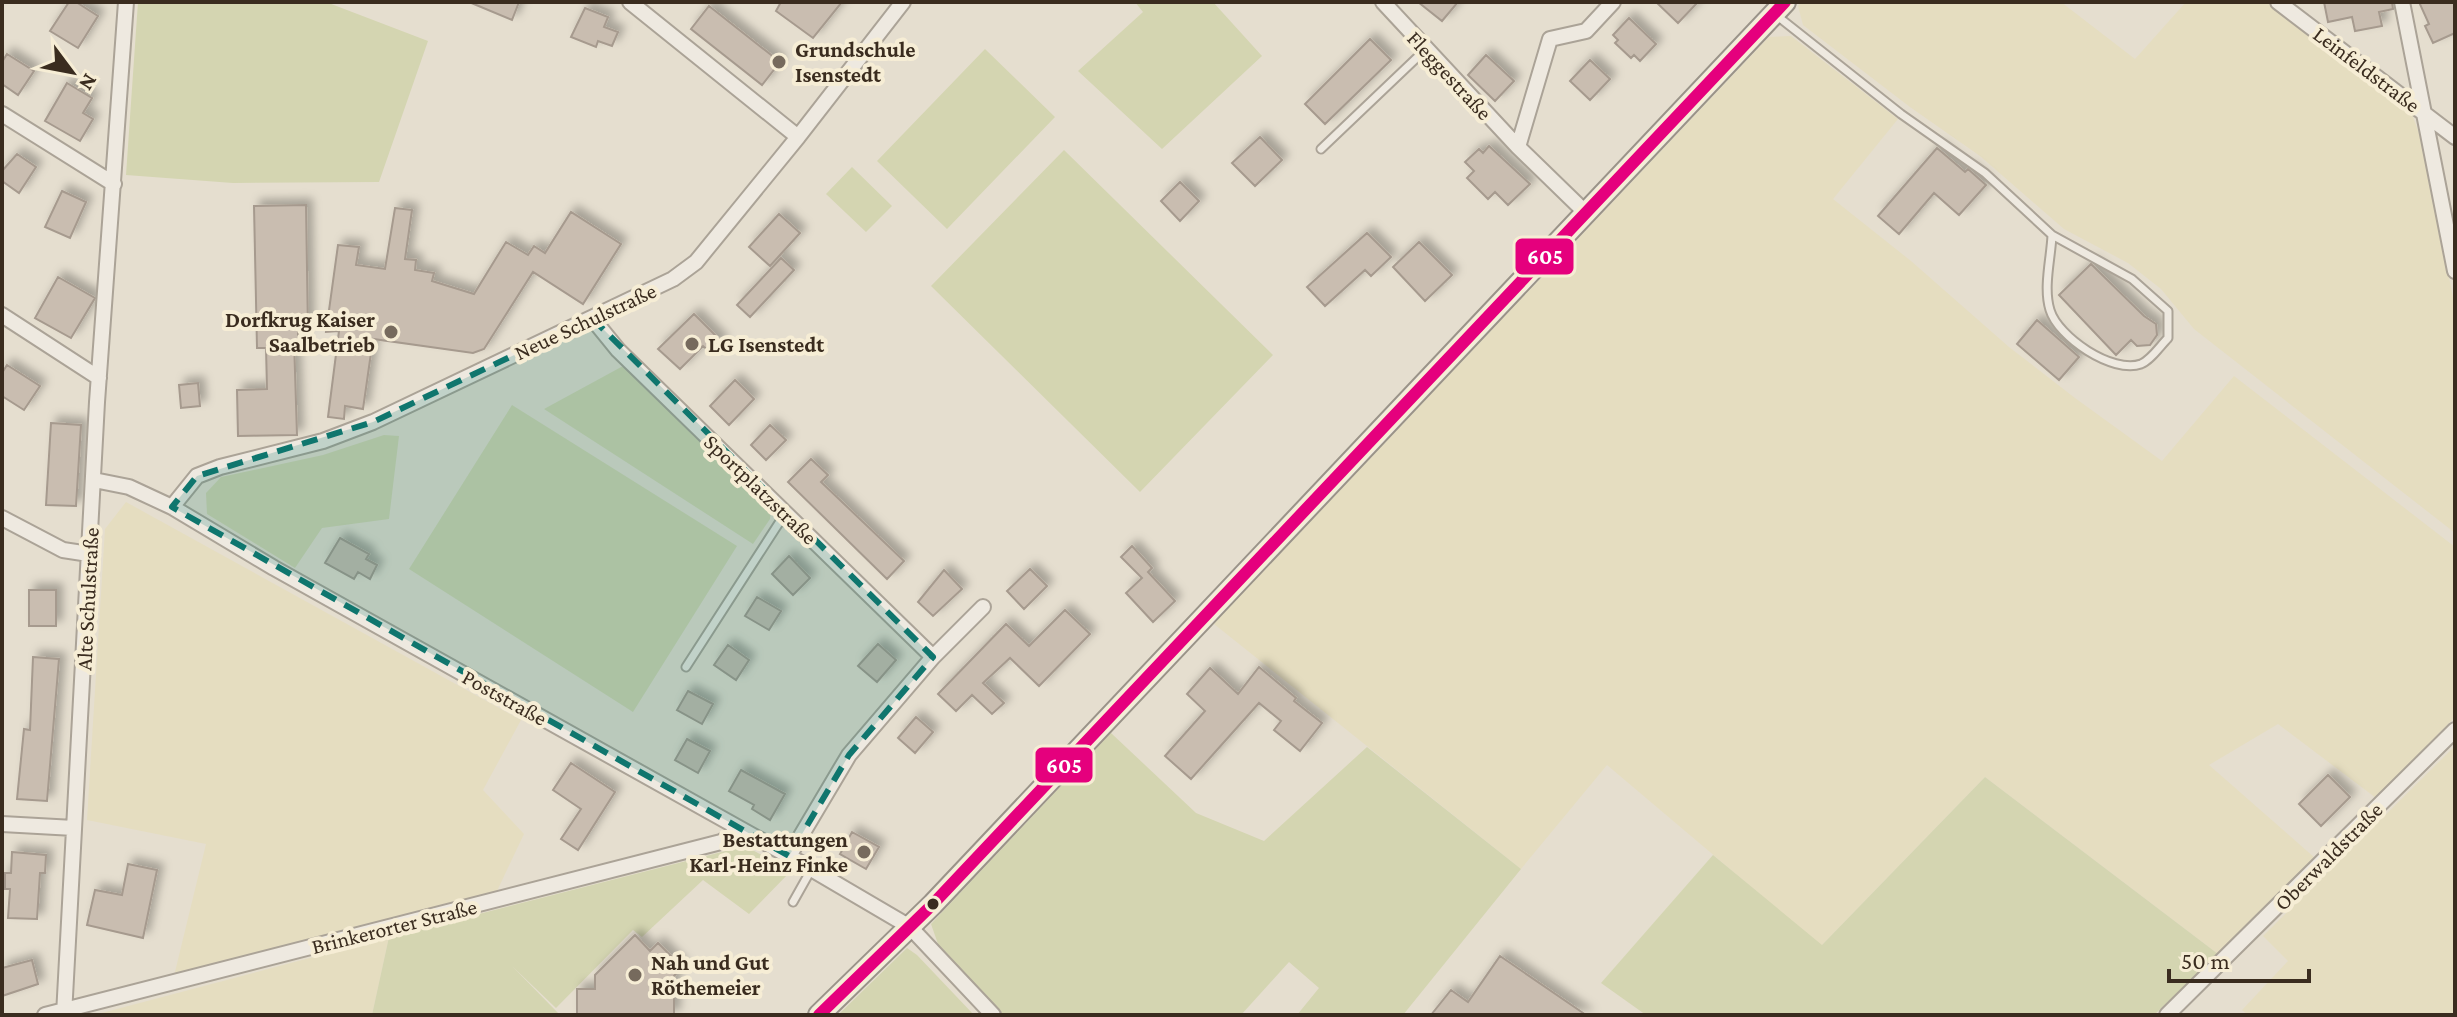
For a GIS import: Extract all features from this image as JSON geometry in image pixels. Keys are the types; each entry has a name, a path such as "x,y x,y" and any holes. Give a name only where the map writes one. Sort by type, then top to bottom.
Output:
{"main road":[{"path":"819,1015 910,927 1779,8"}],"street":[{"name":"Alte Schulstraße","path":"64,1012 99,378 126,2"},
{"path":"630,2 798,137"},
{"name":"Neue Schulstraße","path":"172,507 197,476 220,467 323,441 373,422 673,279 696,262 903,2"},
{"name":"Fleggestraße","path":"1383,2 1518,147 1586,213"},
{"name":"Fleggestraße","path":"1518,147 1550,39 1586,31 1613,2"},
{"name":"Leinfeldstraße","path":"2278,2 2455,137"},
{"path":"2402,2 2455,271"},
{"path":"2,114 114,184"},
{"path":"2,315 99,378"},
{"name":"Sportplatzstraße","path":"592,318 618,350 933,657"},
{"name":"Poststraße","path":"94,480 129,487 172,507 274,568 910,927 993,1015"},
{"path":"2,518 63,550 89,554"},
{"path":"789,856 849,755 933,657 983,607"},
{"name":"Oberwaldstraße","path":"2167,1015 2455,730"},
{"path":"2,824 74,828"},
{"name":"Brinkerorter Straße","path":"45,1015 721,842 731,836 737,827"}],"lane":[{"path":"1779,8 1901,114 1985,173 2052,235 2132,279 2168,311 2168,338 2144,363 2120,367 2100,359 2072,338 2051,313 2048,285 2052,235"},
{"path":"1321,149 1426,49"},
{"path":"686,667 786,512"},
{"path":"793,902 811,870"}],"highlighted area":[{"path":"592,318 933,657 849,755 789,856 172,507 197,476 373,422"}],"shaded area":[{"path":"1801,2 2061,2 2135,59 2186,2 2266,2 2394,98 2413,117 2420,136 2455,307 2455,533 2194,329 2161,289 2128,263 2064,229 1980,156 1803,25 1798,6"},
{"path":"1791,36 1898,119 1833,199 1911,261 2009,347 2075,398 2162,461 2234,376 2455,547 2455,717 2376,798 2278,724 2209,765 2315,858 2218,954 1985,777 1821,946 1607,765 1521,869 1214,624 1769,37"},
{"path":"126,502 521,720 483,790 524,834 497,891 174,976 206,844 87,820 105,529"},
{"path":"2455,746 2455,1015 2248,1015 2242,1010 2288,961 2263,936"},
{"path":"389,937 372,1015 94,1015 170,995"}],"green space":[{"path":"138,2 326,2 428,41 379,182 233,183 126,175"},
{"path":"1135,2 1213,2 1262,56 1162,149 1078,71 1143,12"},
{"path":"985,49 1055,117 947,229 877,161"},
{"path":"1064,150 1273,355 1140,492 931,286"},
{"path":"852,167 892,206 866,232 826,194"},
{"path":"623,366 771,509 770,519 753,544 544,409"},
{"path":"512,405 737,546 633,712 409,569"},
{"path":"384,435 399,436 389,519 322,528 295,568 207,514 206,493 221,477 323,455"},
{"path":"1111,733 1196,813 1264,841 1367,747 1521,869 1403,1015 1297,1015 1319,988 1289,962 1241,1015 1004,1015 938,944 931,924"},
{"path":"1985,777 2218,954 2154,1015 1646,1015 1601,983 1713,855 1822,945"},
{"path":"745,846 791,871 749,914 703,880 642,937 633,930 556,1008 512,966 560,1015 372,1015 389,937"},
{"path":"907,948 974,1015 838,1015"}],"building":[{"path":"69,2 76,2 98,16 78,48 50,31"},
{"path":"469,2 519,2 512,20"},
{"path":"781,2 842,2 813,38 776,11"},
{"path":"1418,2 1458,2 1442,21"},
{"path":"1656,2 1698,2 1678,23"},
{"path":"2324,2 2392,2 2393,9 2379,12 2382,26 2355,31 2352,17 2328,22"},
{"path":"2419,2 2455,2 2455,33 2433,43"},
{"path":"709,6 780,62 762,85 691,29"},
{"path":"585,8 608,17 604,27 618,32 612,46 598,41 596,47 571,37"},
{"path":"1629,18 1656,44 1640,61 1634,55 1631,58 1615,43 1618,40 1613,35"},
{"path":"1370,39 1391,60 1325,124 1305,104"},
{"path":"7,54 34,71 18,95 2,84 2,62"},
{"path":"1486,55 1514,81 1495,101 1468,75"},
{"path":"1590,60 1610,79 1590,100 1570,81"},
{"path":"67,83 92,98 83,113 93,119 80,141 45,121"},
{"path":"1260,137 1282,160 1255,186 1232,163"},
{"path":"1489,146 1530,184 1508,205 1495,192 1488,199 1467,178 1474,171 1465,162 1479,149 1483,153"},
{"path":"1937,148 1986,185 1959,215 1934,193 1899,234 1878,216"},
{"path":"17,154 36,167 19,193 2,181 2,171"},
{"path":"1180,182 1199,201 1180,221 1161,201"},
{"path":"62,191 86,202 70,238 45,227"},
{"path":"306,205 308,332 298,332 298,340 294,340 297,435 238,436 237,390 267,389 266,348 257,348 254,206"},
{"path":"395,208 412,210 405,259 416,260 415,270 434,273 432,281 474,294 506,242 528,255 534,246 545,253 571,212 621,244 583,304 533,272 484,349 473,353 373,339 363,409 345,406 344,419 328,417 339,331 326,332 338,245 359,247 356,265 385,269"},
{"path":"779,214 800,233 770,266 749,247"},
{"path":"1367,233 1391,257 1371,276 1365,270 1325,306 1307,287"},
{"path":"1419,242 1452,275 1425,301 1393,267"},
{"path":"781,258 794,270 750,317 737,305"},
{"path":"2091,264 2156,324 2157,335 2150,345 2137,346 2131,340 2116,355 2059,295"},
{"path":"58,277 95,298 71,338 35,318"},
{"name":"LG Isenstedt","path":"694,314 722,342 711,353 703,346 680,369 658,349"},
{"path":"2037,320 2079,357 2059,380 2017,344"},
{"path":"7,365 40,386 24,410 2,396 2,373"},
{"path":"735,380 754,399 729,425 710,406"},
{"path":"198,383 200,406 181,408 179,385"},
{"path":"51,423 81,425 76,506 46,505"},
{"path":"770,425 786,440 766,460 751,445"},
{"path":"811,459 828,475 821,482 904,561 887,579 788,482"},
{"path":"340,538 369,554 366,559 377,565 370,579 358,572 354,579 325,563"},
{"path":"1132,546 1152,568 1148,572 1175,601 1153,622 1126,593 1142,578 1121,557"},
{"path":"789,556 810,578 793,595 772,574"},
{"path":"1030,569 1047,586 1024,609 1007,591"},
{"path":"944,570 962,589 933,616 918,602"},
{"path":"29,590 56,590 56,626 29,626"},
{"path":"757,597 781,611 769,630 745,616"},
{"path":"1065,610 1090,634 1039,686 1010,658 983,683 1004,703 992,714 972,695 956,711 938,694 1006,624 1029,646"},
{"path":"878,644 896,660 877,682 858,666"},
{"path":"728,645 749,660 736,680 714,665"},
{"path":"33,657 59,659 47,801 17,799 24,729 30,730"},
{"path":"1259,667 1322,723 1300,751 1274,730 1281,721 1259,703 1191,779 1165,756 1205,711 1187,694 1210,668 1238,694"},
{"path":"688,691 713,704 702,724 677,710"},
{"path":"916,717 933,732 915,753 898,738"},
{"path":"687,739 710,751 698,773 675,760"},
{"path":"571,763 615,792 578,850 561,839 581,809 553,790"},
{"path":"741,770 785,794 770,820 752,809 754,805 729,791"},
{"path":"2328,775 2350,797 2321,826 2299,804"},
{"path":"852,832 879,847 866,869 840,854"},
{"path":"12,852 46,855 45,873 40,873 37,919 8,918 10,889 5,889 5,873 11,873"},
{"path":"128,864 157,870 143,938 87,925 95,890 122,895"},
{"name":"Nah und Gut Röthemeier","path":"635,935 650,951 658,943 682,967 674,976 674,1015 577,1015 577,989 595,989 595,975"},
{"path":"1500,956 1586,1015 1431,1015 1451,990 1468,1002"},
{"path":"32,960 38,984 2,996 2,968"}],"transit line":[{"name":"605","path":"819,1015 933,904 1785,2"}],"place":[{"name":"Grundschule Isenstedt","path":"779,62"},
{"name":"Dorfkrug Kaiser Saalbetrieb","path":"391,332"},
{"name":"LG Isenstedt","path":"692,344"},
{"name":"Bestattungen Karl-Heinz Finke","path":"864,852"},
{"name":"Nah und Gut Röthemeier","path":"635,975"}]}
